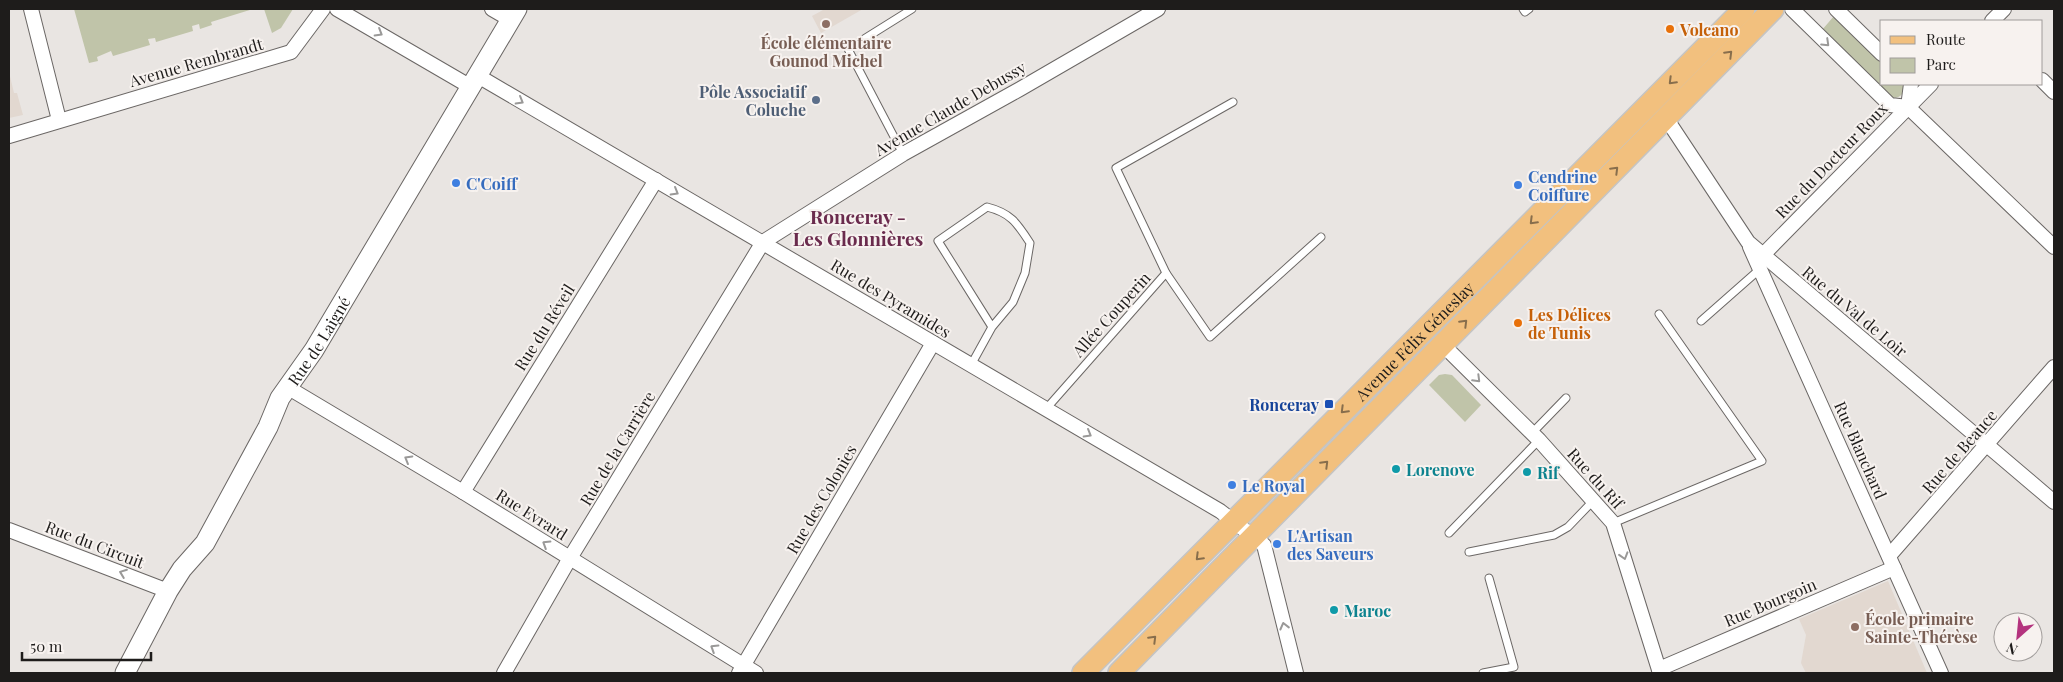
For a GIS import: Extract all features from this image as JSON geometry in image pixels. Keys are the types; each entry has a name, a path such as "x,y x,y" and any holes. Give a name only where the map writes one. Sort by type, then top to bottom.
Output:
{"main road":[{"name":"Avenue Félix Géneslay","path":"1083,673 1744,9"},
{"name":"Avenue Félix Géneslay","path":"1119,673 1773,9"}],"street":[{"path":"31,9 59,120"},
{"name":"Avenue Rembrandt","path":"9,136 291,52 323,9"},
{"path":"337,9 474,82"},
{"path":"492,9 514,14"},
{"name":"Avenue Claude Debussy","path":"763,242 903,154 1158,9"},
{"path":"1792,9 1890,105 1908,107 2054,247"},
{"path":"1836,9 1880,52"},
{"path":"1993,20 2004,9"},
{"name":"Rue de Laigné","path":"130,671 168,591 182,569 205,543 268,427 287,387 314,350 514,14"},
{"path":"2043,81 2054,92"},
{"name":"Rue des Pyramides","path":"474,82 656,180 763,242 1220,511 1254,536"},
{"path":"1908,107 1910,85"},
{"name":"Rue du Docteur Roux","path":"1760,262 1930,85"},
{"name":"Rue du Val de Loir","path":"1666,118 1760,262 1988,444 2054,502"},
{"name":"Rue du Réveil","path":"463,492 656,180"},
{"name":"Rue de la Carrière","path":"504,673 570,558 763,242"},
{"name":"Rue Blanchard","path":"1760,262 1941,673"},
{"name":"Rue des Colonies","path":"741,670 933,343"},
{"name":"Rue du Rif","path":"1443,345 1535,436 1613,523 1660,671"},
{"name":"Rue de Beauce","path":"1891,562 2054,367"},
{"name":"Rue Evrard","path":"287,387 570,558 741,670 756,673"},
{"name":"Rue du Circuit","path":"9,530 168,591"},
{"path":"1254,536 1264,545 1296,673"},
{"name":"Rue Bourgoin","path":"1660,671 1891,562"}],"lane":[{"path":"903,154 848,49 912,9"},
{"path":"1522,9 1525,12 1529,9"},
{"path":"1166,273 1116,168 1233,102"},
{"path":"970,365 992,327 1012,302 1025,273 1030,243 1017,223 1003,211 987,207 938,241 992,327"},
{"name":"Allée Couperin","path":"1046,409 1166,273 1210,337 1321,237"},
{"name":"Rue du Docteur Roux","path":"1701,321 1760,262"},
{"path":"1613,523 1762,461 1659,314"},
{"path":"1449,533 1566,398"},
{"path":"1469,552 1554,535 1568,527 1593,501"},
{"path":"1484,673 1514,667 1489,578"}],"shaded area":[{"name":"École élémentaire Gounod Michel","path":"822,9 863,9 821,33 812,16"},
{"path":"9,72 14,93 17,93 23,115 9,118"},
{"name":"École primaire Sainte-Thérèse","path":"1888,581 1927,673 1806,673 1801,663 1806,635 1799,619"}],"green space":[{"path":"74,9 253,9 211,22 212,25 200,29 199,24 192,26 193,31 156,42 155,38 148,39 150,45 113,56 111,51 97,57 98,61 89,63"},
{"path":"264,9 293,9 281,28 272,33"},
{"path":"1834,16 1880,61 1880,85 1903,85 1905,87 1901,96 1891,98 1822,30"},
{"path":"1439,375 1452,375 1481,405 1465,422 1429,385"}],"place":[{"name":"École élémentaire Gounod Michel","path":"826,24"},
{"name":"Volcano","path":"1670,29"},
{"name":"Pôle Associatif Coluche","path":"816,100"},
{"name":"C'Coiff","path":"456,183"},
{"name":"Cendrine Coiffure","path":"1518,185"},
{"name":"Les Délices de Tunis","path":"1518,323"},
{"name":"Ronceray","path":"1329,404"},
{"name":"Lorenove","path":"1396,469"},
{"name":"Rif","path":"1527,472"},
{"name":"Le Royal","path":"1232,485"},
{"name":"L'Artisan des Saveurs","path":"1277,544"},
{"name":"Maroc","path":"1334,610"},
{"name":"École primaire Sainte-Thérèse","path":"1855,627"}],"district":[{"name":"Ronceray - Les Glonnières","path":"858,227"}]}
